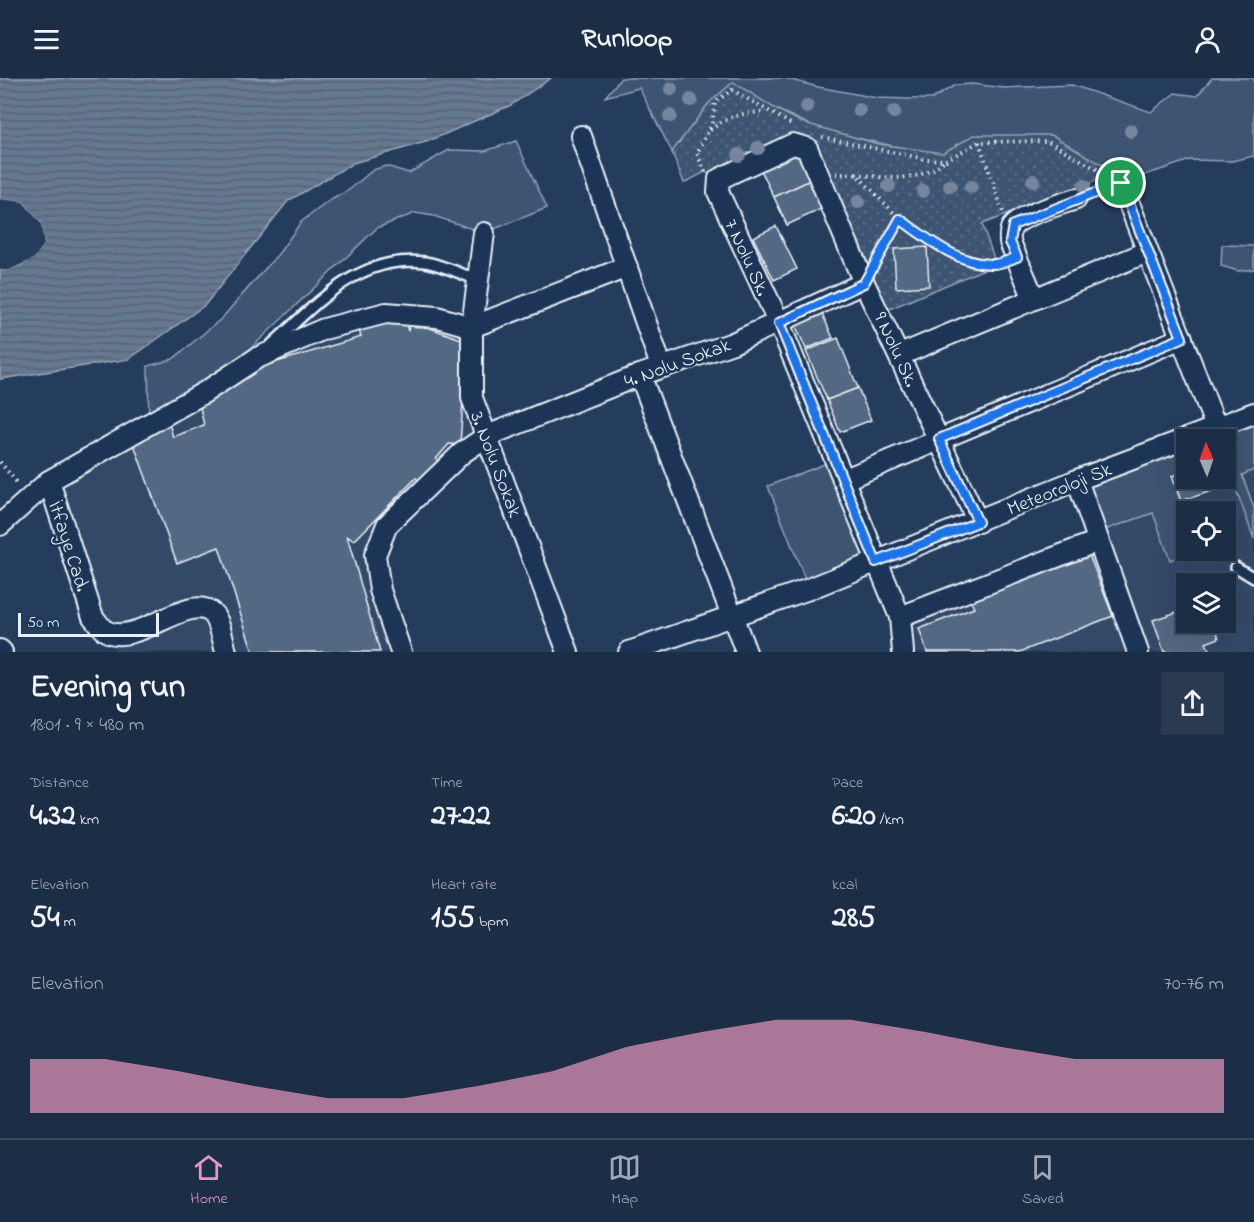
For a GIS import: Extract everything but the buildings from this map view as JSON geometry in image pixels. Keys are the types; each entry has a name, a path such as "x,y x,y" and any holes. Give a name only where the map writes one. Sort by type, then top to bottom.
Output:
{"street":[{"path":"581,136 662,366"},
{"name":"9 Nolu Sk.","path":"800,136 864,283 978,522"},
{"path":"719,178 793,144 800,136"},
{"name":"7 Nolu Sk.","path":"719,178 718,192 779,323 900,617 903,652"},
{"path":"1121,183 1216,427"},
{"path":"1034,299 1010,242 1010,232 1013,225 1024,219 1076,199"},
{"name":"3. Nolu Sokak","path":"484,233 472,327 472,398 568,652"},
{"path":"900,355 1147,252"},
{"path":"0,525 49,481 205,392 257,358 324,329 386,313 437,317 472,327 627,267"},
{"name":"4. Nolu Sokak","path":"401,652 380,590 375,555 387,525 462,453 487,436 662,366 733,343 864,283"},
{"path":"843,480 1182,338"},
{"path":"640,375 746,652"},
{"name":"Meteoroloji Sk","path":"629,652 733,617 978,522 1077,480 1254,413"},
{"path":"1077,480 1137,652"},
{"name":"İtfaye Cad.","path":"49,481 93,617 106,631 123,635 191,609 204,608 214,614 226,652"},
{"path":"900,617 1098,541"}],"lane":[{"path":"257,358 323,298 362,270 387,264 425,262 478,280"},
{"path":"1236,567 1254,578"}],"path":[{"path":"719,178 705,172 697,153 709,130 714,102 732,90 800,136 818,136 926,159 946,160"},
{"path":"709,130 727,118 751,112 770,114"},
{"path":"818,174 856,174 892,179 915,177 934,170 946,160 979,142 1047,141 1121,183"},
{"path":"979,142 1010,232"},
{"path":"856,174 900,219 928,239 975,263 996,264 1017,257"},
{"path":"1076,199 1121,183"},
{"path":"864,283 900,219"},
{"path":"0,462 28,499"}],"shaded area":[{"path":"0,78 551,78 511,105 429,141 353,163 288,201 205,305 129,359 0,379 0,270 7,270 25,263 44,245 41,224 23,202 0,199"},
{"path":"621,78 784,78 877,98 909,99 932,99 955,85 972,84 1005,88 1072,85 1151,112 1175,93 1197,96 1212,78 1254,78 1254,156 1232,161 1190,160 1121,183 1116,173 974,136 943,153 925,153 821,130 774,108 709,103 672,152 639,88 605,97"},
{"path":"733,82 801,122 878,144 943,153 974,135 1052,135 1116,173 982,224 996,264 880,313 800,144 719,179 705,172 684,183 672,152 709,103"},
{"path":"516,141 547,208 484,233 434,216 415,213 377,228 205,392 149,424 148,366 173,359 222,318 279,253 301,222 329,201 349,190 373,170 386,166 409,173 449,150 485,151"},
{"path":"1222,245 1254,246 1254,269 1238,271 1221,266"},
{"path":"386,313 472,327 487,436 425,487 375,555 401,652 115,652 110,632 49,481 257,358"},
{"path":"1254,413 1254,652 903,652 900,617 1098,541 1077,480 1176,443 1176,489 1236,489 1236,429 1212,429"},
{"path":"1254,413 1254,470 1242,475 1254,508 1254,539 1236,489 1236,429 1212,429"},
{"path":"1176,443 1176,475 1172,477 1181,501 1176,501 1176,558 1170,560 1153,513 1096,533 1077,480"},
{"path":"835,460 876,562 809,589 768,486"}],"pier":[{"path":"0,199 23,202 41,224 44,245 33,259 9,270 0,270 0,267 8,267 31,257 41,244 38,226 21,205 0,202"}],"route":[{"path":"1121,183 1182,338 939,439 978,522 876,562 779,323 864,283 900,219 928,239 975,263 996,264 1017,257 1010,242 1013,225 1121,183"}]}
